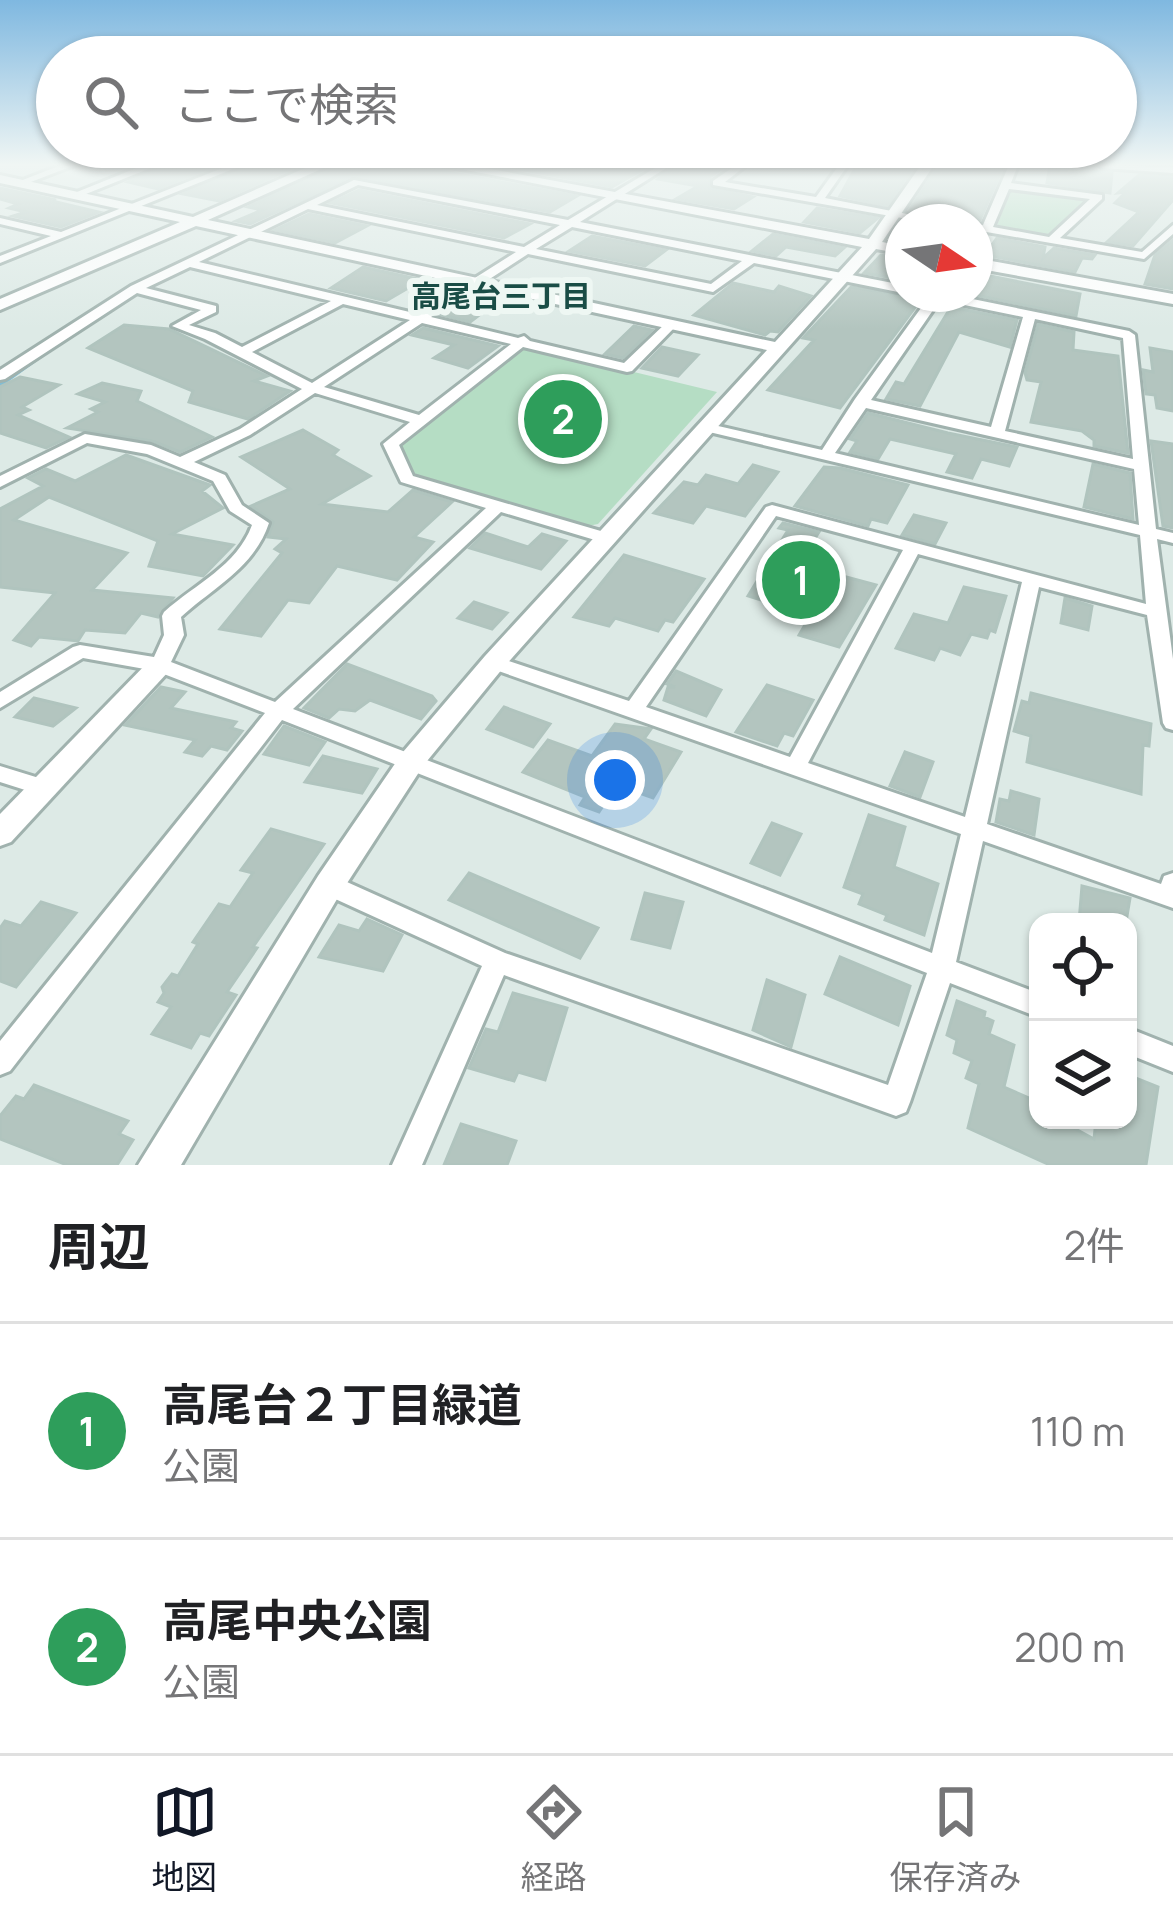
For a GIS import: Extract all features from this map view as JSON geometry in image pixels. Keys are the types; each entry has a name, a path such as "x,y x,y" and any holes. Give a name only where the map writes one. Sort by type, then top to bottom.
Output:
{"street":[{"path":"0,260 103,219"},
{"path":"171,219 776,347"},
{"path":"0,305 201,219"},
{"path":"0,376 136,289 280,219"},
{"path":"371,219 713,288 752,259"},
{"path":"549,219 885,285"},
{"path":"181,462 245,432 580,219"},
{"path":"739,219 885,246"},
{"path":"1052,240 1074,219"},
{"path":"2,223 62,236"},
{"path":"993,230 1144,256 1173,228"},
{"path":"158,1165 329,885 413,759 494,662 885,230"},
{"path":"188,263 627,368 671,325"},
{"path":"993,266 1173,299"},
{"path":"136,289 212,309 178,326 309,388 420,420"},
{"path":"241,353 343,298"},
{"path":"993,307 1129,335 1156,612 1173,723"},
{"path":"826,454 921,312"},
{"path":"997,434 1030,314"},
{"path":"524,340 391,444 407,479 605,538"},
{"path":"860,402 1142,466"},
{"path":"705,427 1173,538"},
{"path":"0,482 85,438 151,450 219,478 236,508 261,523 259,534 224,579 194,592 171,616 174,635 160,665 0,834"},
{"path":"0,1062 279,710 497,506"},
{"path":"633,710 772,510 1156,612"},
{"path":"796,765 914,546"},
{"path":"329,885 496,961 896,1102 942,967 1032,578"},
{"path":"0,701 80,651 160,665 413,759 1029,1001"},
{"path":"494,662 1172,898 1173,883"},
{"path":"0,775 44,788"},
{"path":"407,1165 496,961"},
{"path":"1137,1045 1173,1059"}],"green space":[{"path":"999,219 1064,219 1045,237 996,228"},
{"path":"526,346 717,392 598,524 588,526 412,475 399,445"}],"building":[{"path":"28,219 80,219 61,227"},
{"path":"298,219 367,226 335,243 275,230"},
{"path":"412,219 507,219 530,224 504,238"},
{"path":"806,219 876,219 860,233"},
{"path":"1131,219 1156,219 1133,246 1107,242"},
{"path":"773,234 844,248 835,256 786,247 776,256 752,251"},
{"path":"592,236 666,250 645,266 569,251"},
{"path":"997,238 1045,247 1043,258 1054,248 1095,255 1082,258 1075,272 993,257"},
{"path":"1173,240 1173,289 1145,284 1155,255"},
{"path":"881,255 885,256 885,277 864,273"},
{"path":"363,267 422,280 386,301 331,288"},
{"path":"993,277 1080,294 1076,316 993,299"},
{"path":"733,283 774,292 779,286 811,296 778,332 765,335 694,315"},
{"path":"851,287 885,292 885,312 912,312 840,408 768,390 814,340 803,338"},
{"path":"477,292 499,300 470,322 442,315"},
{"path":"948,312 1017,320 1010,347 959,332 920,406 886,399 896,382 904,384"},
{"path":"1038,324 1074,332 1073,350 1118,356 1128,453 1094,446 1094,440 1082,431 1031,422 1041,382 1027,380 1025,373"},
{"path":"124,325 169,329 267,376 254,381 290,391 248,419 189,402 193,391 88,348"},
{"path":"634,326 652,330 623,358 605,354"},
{"path":"423,328 498,346 468,368 434,358 454,345 412,335"},
{"path":"662,347 698,355 678,376 642,368"},
{"path":"1150,348 1173,352 1173,411 1157,408 1155,395 1146,394 1143,370 1153,372"},
{"path":"20,377 59,385 22,407 29,410 18,415 69,437 46,448 0,433 0,387"},
{"path":"102,383 141,391 137,401 212,437 180,452 152,441 67,428 98,412 91,409 105,402 78,394"},
{"path":"868,413 1017,447 1009,466 981,459 972,478 947,472 956,454 890,439 878,459 850,452 857,441 850,439"},
{"path":"303,430 338,450 333,455 370,476 322,504 388,512 413,490 452,502 414,537 433,542 397,580 337,566 309,603 288,600 261,636 220,629 282,553 275,549 286,539 268,537 273,522 251,506 290,489 241,457"},
{"path":"1151,441 1173,444 1173,528 1163,526"},
{"path":"126,455 210,485 202,491 223,508 172,534 233,545 203,576 149,566 158,541 49,497 14,520 127,553 92,590 173,598 158,617 141,613 125,633 85,630 78,641 39,637 31,646 14,640 55,593 0,587 0,509 43,486 28,478 46,469 75,481"},
{"path":"1093,464 1130,473 1133,519 1084,507"},
{"path":"753,465 778,472 745,516 706,506 693,523 654,513 684,482 698,485 706,475 738,484"},
{"path":"824,467 908,485 887,523 871,519 868,526 795,506"},
{"path":"914,515 946,523 935,544 902,535"},
{"path":"783,523 819,532 774,604 748,596 788,530 779,528"},
{"path":"485,533 528,547 542,534 566,541 541,569 470,548"},
{"path":"624,555 704,579 673,622 665,620 658,631 615,618 609,626 574,617"},
{"path":"835,574 876,585 839,647 799,635"},
{"path":"964,587 1006,596 995,632 990,630 987,638 971,634 960,655 940,648 934,660 896,648 914,614 948,623"},
{"path":"1065,598 1092,606 1088,630 1061,623"},
{"path":"474,602 507,613 492,629 458,618"},
{"path":"347,664 436,701 421,719 370,700 355,711 339,709 329,718 304,708"},
{"path":"676,671 721,690 706,716 664,700 668,687 675,687 667,684"},
{"path":"767,685 813,700 793,736 784,733 777,746 736,732"},
{"path":"161,687 185,692 171,708 236,722 231,728 242,731 227,750 211,746 202,756 185,752 195,740 125,725"},
{"path":"1031,693 1151,724 1149,746 1143,745 1141,794 1027,762 1031,736 1014,731 1022,701 1029,703"},
{"path":"34,698 76,708 53,726 15,717"},
{"path":"504,707 550,724 533,747 487,729"},
{"path":"615,724 651,729 644,739 681,752 653,798 617,785 599,812 580,805 585,797 523,772 548,740 592,756"},
{"path":"284,726 325,742 309,765 264,754"},
{"path":"905,752 933,762 920,797 890,786"},
{"path":"323,756 377,769 362,793 305,782"},
{"path":"1011,791 1039,799 1034,835 996,822 1000,799 1009,801"},
{"path":"869,815 905,827 894,867 938,884 924,935 885,920 887,915 859,904 863,894 844,887"},
{"path":"772,823 801,834 780,875 751,863"},
{"path":"271,829 324,844 253,947 257,948 227,992 236,995 209,1036 200,1033 191,1048 152,1034 171,1007 158,1002 162,987 172,974 178,976 198,944 193,942 219,904 230,907 253,873 241,870"},
{"path":"469,873 598,928 580,958 449,900"},
{"path":"1082,886 1130,898 1128,913 1080,913"},
{"path":"645,893 683,902 670,948 632,939"},
{"path":"41,902 76,913 16,987 0,981 0,928 5,921 21,926"},
{"path":"367,919 402,935 383,971 319,957 339,925 359,931"},
{"path":"840,957 910,986 898,1025 825,994"},
{"path":"767,980 805,995 791,1047 753,1030"},
{"path":"513,993 567,1008 545,1080 518,1072 514,1081 469,1068 486,1029 498,1032"},
{"path":"957,1001 985,1012 984,1017 993,1021 989,1034 1014,1045 1004,1087 1029,1098 1029,1129 1076,1129 1094,1139 1095,1129 1137,1129 1137,1079 1158,1087 1146,1165 1050,1165 968,1128 979,1084 966,1078 972,1061 954,1053 957,1040 947,1035"},
{"path":"34,1085 128,1121 119,1134 133,1140 117,1165 67,1165 0,1139 0,1116 16,1096 24,1099"},
{"path":"461,1124 516,1141 507,1165 444,1165"}],"waterway":[{"path":"0,385 46,352"}],"place":[{"name":"高尾中央公園","path":"563,419"},
{"name":"高尾台２丁目緑道","path":"801,580"}],"district":[{"name":"高尾台三丁目","path":"501,297"}]}
